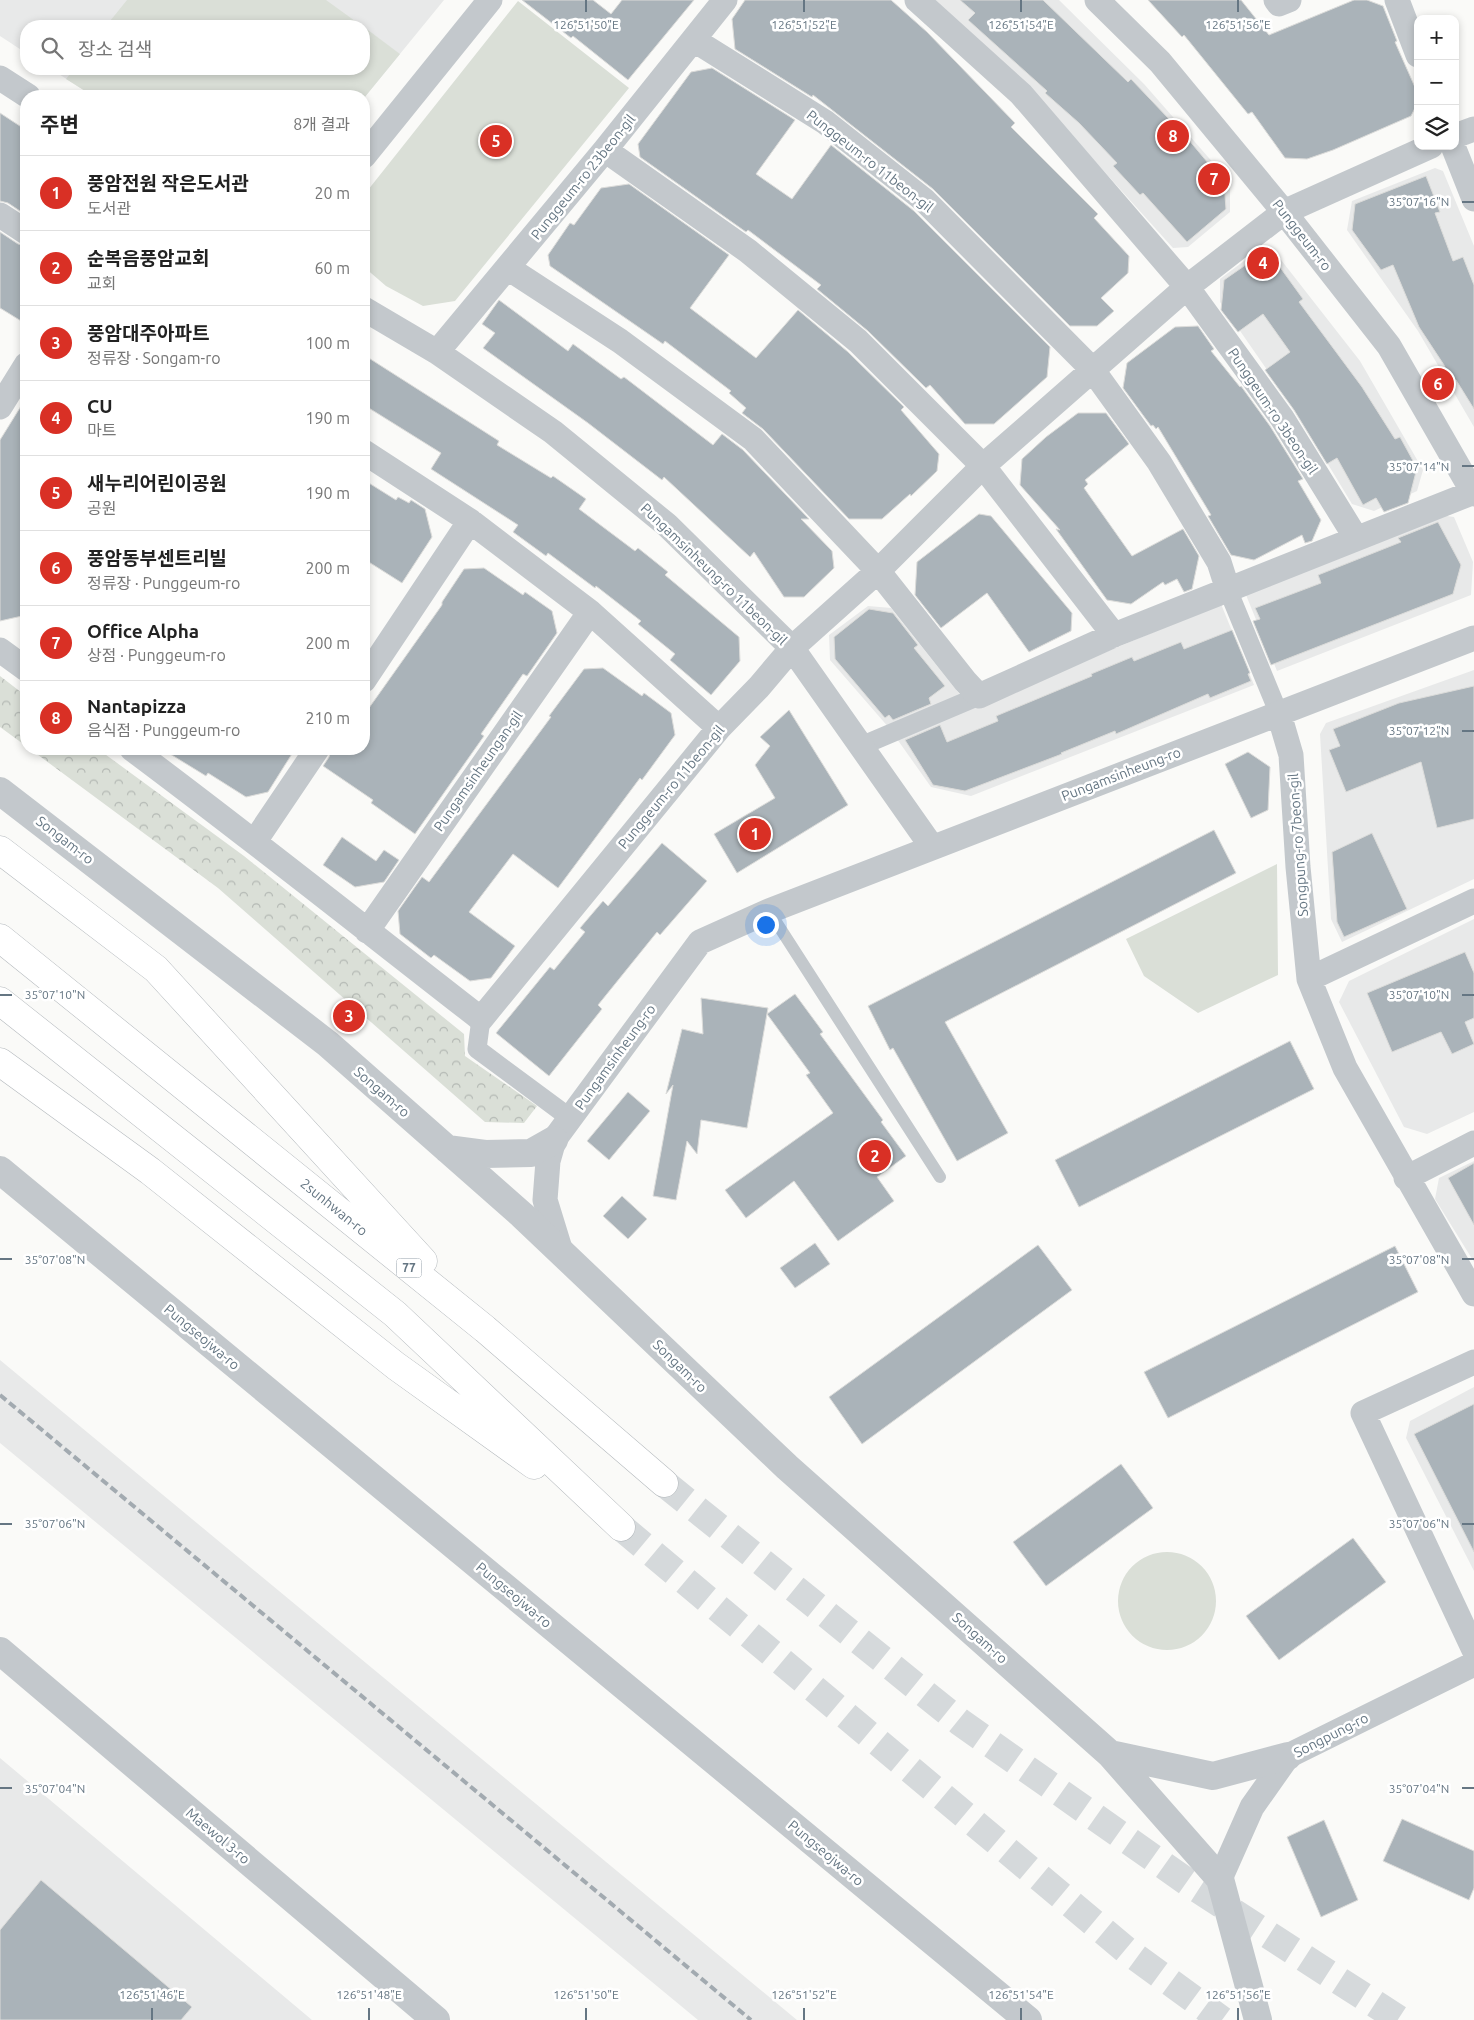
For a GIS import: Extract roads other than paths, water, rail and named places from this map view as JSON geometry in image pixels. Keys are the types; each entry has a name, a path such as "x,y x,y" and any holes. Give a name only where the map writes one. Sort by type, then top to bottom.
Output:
{"highway":[{"path":"0,850 156,969 485,1329"},
{"name":"2sunhwan-ro","path":"0,938 485,1329 664,1483"},
{"path":"0,1002 395,1314 620,1527 396,1366 150,1171 0,1062"}],"street":[{"path":"370,149 490,0"},
{"name":"Punggeum-ro 23beon-gil","path":"437,352 605,150 725,0"},
{"path":"917,0 1021,94 1187,287"},
{"name":"Punggeum-ro","path":"1097,0 1160,62 1284,212 1389,346 1474,493"},
{"path":"1276,0 1279,4 1290,0"},
{"path":"1397,0 1414,45"},
{"name":"Punggeum-ro 11beon-gil","path":"694,40 825,122 924,200 1092,369"},
{"path":"0,78 20,91"},
{"path":"1459,135 1474,129"},
{"path":"605,150 748,251 858,341 983,466 1114,635"},
{"name":"Punggeum-ro 11beon-gil","path":"481,1019 719,728 759,687 792,648 878,571 983,466 1187,287 1284,212 1422,150"},
{"path":"1455,150 1474,199"},
{"path":"0,215 20,228"},
{"path":"508,268 620,340 754,440 878,571 965,681 980,696"},
{"name":"Punggeum-ro 3beon-gil","path":"1187,287 1282,418 1356,538"},
{"name":"Pungamsinheung-ro 11beon-gil","path":"370,313 437,352 553,432 667,525 792,648 932,847"},
{"path":"1092,369 1164,471 1219,562 1228,590 1279,714"},
{"path":"0,407 20,375"},
{"path":"370,456 470,521 590,612 719,728"},
{"path":"861,746 980,696 1114,635 1474,493"},
{"path":"370,671 470,521"},
{"name":"Pungamsinheungan-gil","path":"367,931 590,612"},
{"name":"Pungamsinheung-ro","path":"561,1252 545,1200 548,1161 554,1140 700,942 769,911 1474,638"},
{"name":"Songpung-ro 7beon-gil","path":"1279,714 1292,755 1298,867 1309,979 1345,1068 1406,1178 1474,1294"},
{"path":"145,755 481,1019 477,1049 570,1118"},
{"path":"255,841 314,755"},
{"name":"Songam-ro","path":"0,791 328,1044 561,1252 787,1467 1110,1754 1220,1879 1258,2020"},
{"path":"1309,979 1474,901"},
{"path":"446,1148 485,1154 531,1153 554,1140"},
{"path":"1406,1178 1474,1143"},
{"name":"Pungseojwa-ro","path":"0,1170 1028,2020"},
{"path":"1474,1362 1363,1413 1474,1650"},
{"name":"Maewol 3-ro","path":"0,1651 436,2020"},
{"name":"Songpung-ro","path":"1220,1879 1252,1807 1288,1756 1474,1664"},
{"path":"1110,1754 1213,1776 1288,1756"}],"lane":[{"path":"769,911 940,1177"}],"tunnel":[{"path":"664,1483 960,1722 1193,1886 1400,2020"},
{"path":"621,1527 1126,1950 1222,2020"}],"railway":[{"path":"0,1395 751,2020"}],"place":[{"name":"Nantapizza","path":"1173,136"},
{"name":"새누리어린이공원","path":"496,141"},
{"name":"Office Alpha","path":"1214,179"},
{"name":"CU","path":"1263,263"},
{"name":"풍암동부센트리빌","path":"1438,384"},
{"name":"풍암전원 작은도서관","path":"755,834"},
{"name":"풍암대주아파트","path":"349,1016"},
{"name":"순복음풍암교회","path":"875,1156"}]}
